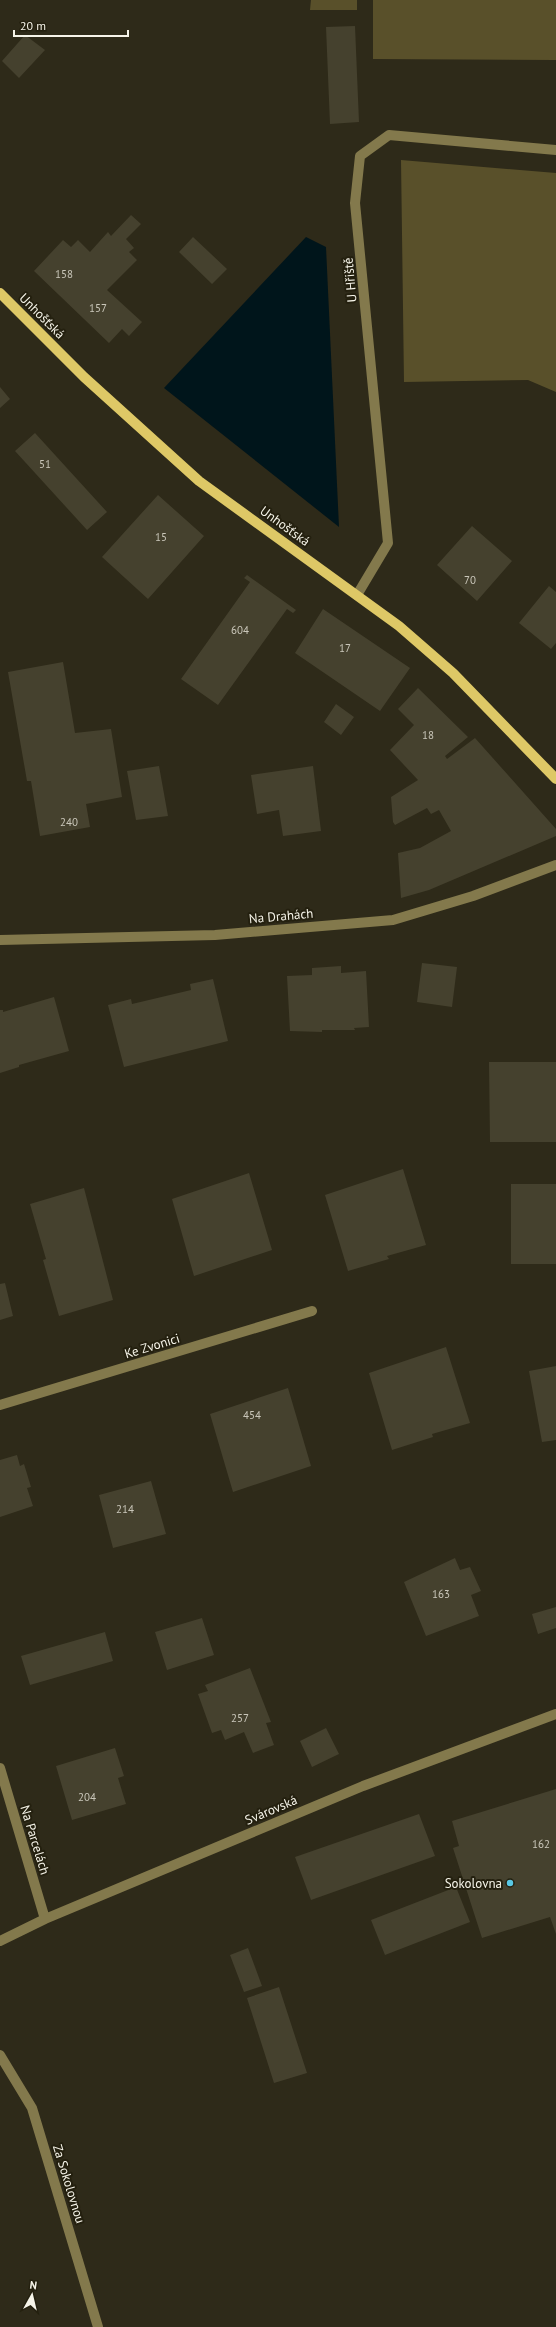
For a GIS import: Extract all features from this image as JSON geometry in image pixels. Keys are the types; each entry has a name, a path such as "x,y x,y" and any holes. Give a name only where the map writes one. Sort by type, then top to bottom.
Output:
{"main road":[{"name":"Unhošťská","path":"0,292 84,377 199,481 358,595 399,626 453,673 556,779"}],"street":[{"name":"U Hřiště","path":"358,595 388,543 355,204 360,156 389,136 556,150"},
{"name":"Na Drahách","path":"0,940 215,935 393,920 472,896 556,865"},
{"name":"Ke Zvonici","path":"0,1405 312,1312"},
{"name":"Svárovská","path":"0,1941 45,1919 363,1786 556,1714"},
{"name":"Na Parcelách","path":"0,1768 45,1919"},
{"name":"Za Sokolovnou","path":"0,2055 32,2108 98,2327"}],"shaded area":[{"path":"311,0 357,0 357,10 310,10"},
{"path":"373,0 556,0 556,60 373,59"},
{"path":"401,160 556,173 556,392 528,380 404,382"}],"water":[{"path":"306,237 326,247 339,527 164,388"}],"building":[{"path":"355,26 359,122 330,124 326,27"},
{"path":"25,35 45,50 19,78 2,61"},
{"path":"131,215 141,224 126,239 134,248 129,252 137,260 107,290 142,322 129,336 122,329 109,343 34,271 63,240 71,247 78,240 90,252 108,232 111,236"},
{"path":"193,237 227,269 212,284 179,252"},
{"path":"0,387 10,399 0,408"},
{"path":"35,433 107,512 87,530 15,451"},
{"path":"158,495 204,536 148,599 102,557"},
{"path":"472,526 512,561 477,601 437,565"},
{"path":"247,575 296,610 293,613 287,609 218,705 181,679 250,582 244,578"},
{"path":"549,586 556,592 556,643 551,649 519,623"},
{"path":"323,609 410,668 380,711 295,653"},
{"path":"63,662 75,733 111,729 122,797 86,804 90,827 40,836 31,781 27,781 8,672"},
{"path":"418,688 468,737 445,756 447,759 475,738 556,829 556,836 429,890 401,898 398,853 420,848 451,831 439,810 431,814 427,808 395,825 393,822 391,797 418,780 390,750 414,725 398,709"},
{"path":"336,704 354,717 341,735 324,722"},
{"path":"159,766 168,816 136,820 127,771"},
{"path":"313,766 321,831 283,836 279,810 257,814 251,775"},
{"path":"422,963 457,967 452,1007 417,1002"},
{"path":"341,966 341,973 366,971 369,1027 354,1028 355,1030 322,1030 322,1032 290,1031 287,976 312,975 312,968"},
{"path":"213,979 228,1041 124,1067 108,1005 131,999 132,1004 191,990 190,984"},
{"path":"54,997 69,1051 19,1065 19,1067 0,1073 0,1010 3,1010 3,1012"},
{"path":"489,1062 556,1062 556,1142 490,1142"},
{"path":"403,1169 426,1245 387,1256 389,1259 348,1271 325,1195"},
{"path":"249,1173 272,1250 194,1276 172,1199"},
{"path":"511,1184 556,1184 556,1264 511,1264"},
{"path":"84,1188 113,1300 59,1316 43,1260 46,1259 30,1204"},
{"path":"5,1283 13,1316 0,1320 0,1284"},
{"path":"446,1347 470,1423 432,1434 433,1437 392,1450 369,1373"},
{"path":"556,1366 556,1440 542,1442 529,1371"},
{"path":"288,1388 311,1466 233,1492 210,1414"},
{"path":"17,1455 20,1466 24,1464 31,1487 27,1488 33,1506 0,1517 0,1460"},
{"path":"151,1481 166,1534 113,1548 99,1495"},
{"path":"455,1558 460,1570 470,1567 481,1591 471,1595 479,1616 426,1636 404,1582"},
{"path":"556,1607 556,1628 538,1634 532,1614"},
{"path":"202,1618 214,1655 167,1670 155,1632"},
{"path":"105,1632 113,1661 30,1685 21,1656"},
{"path":"250,1668 271,1722 266,1723 274,1745 253,1753 244,1732 225,1740 221,1730 212,1733 198,1694 208,1691 205,1685"},
{"path":"326,1728 339,1754 312,1767 300,1741"},
{"path":"115,1748 124,1776 118,1778 126,1804 72,1820 56,1766"},
{"name":"Sokolovna","path":"556,1789 556,1934 550,1917 482,1938 453,1848 459,1846 452,1821"},
{"path":"419,1814 435,1856 311,1900 295,1857"},
{"path":"456,1887 470,1922 385,1955 371,1920"},
{"path":"248,1948 262,1986 244,1992 230,1955"},
{"path":"279,1987 307,2073 274,2083 247,1998"}],"place":[{"name":"Sokolovna","path":"510,1883"}]}
